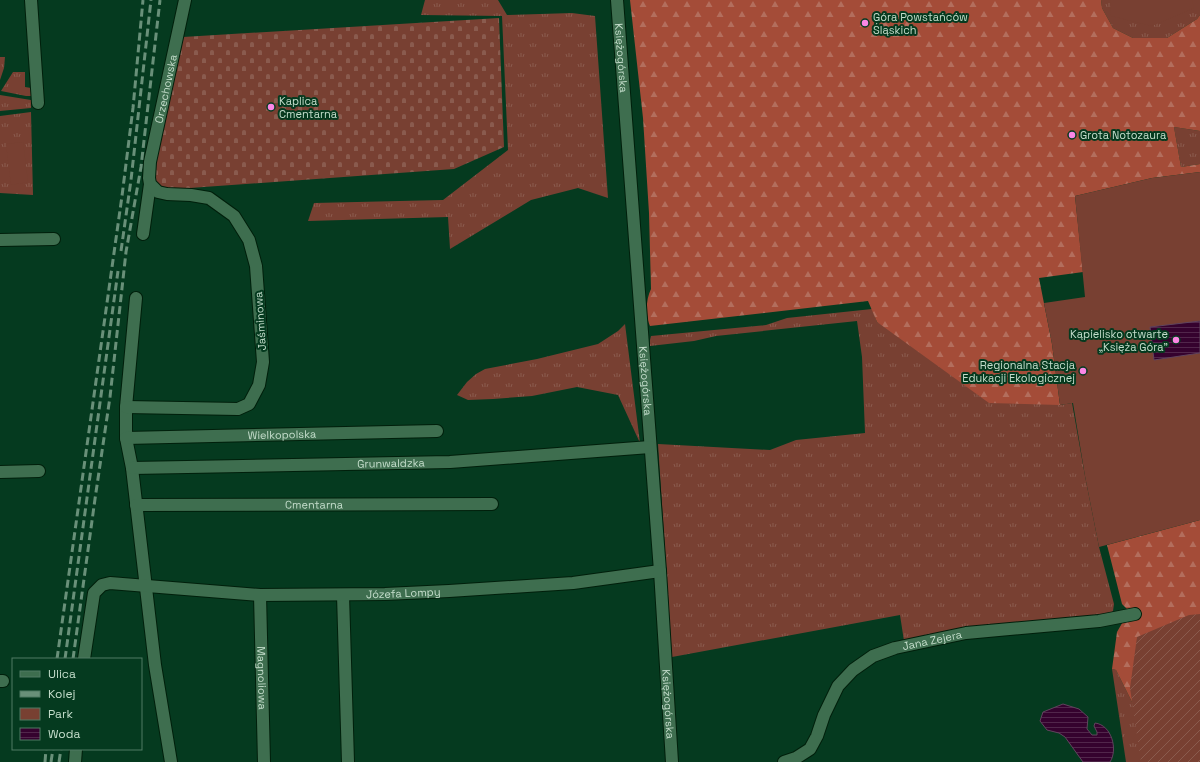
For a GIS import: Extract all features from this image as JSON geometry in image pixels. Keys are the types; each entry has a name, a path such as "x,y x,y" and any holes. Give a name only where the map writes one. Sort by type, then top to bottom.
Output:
{"street":[{"path":"31,0 38,103"},
{"name":"Orzechowska","path":"143,234 150,162 185,0"},
{"name":"Księżogórska","path":"617,0 660,571 672,762"},
{"name":"Jaśminowa","path":"126,407 238,410 248,404 259,385 263,362 256,266 249,240 234,216 209,198 158,192 149,181"},
{"path":"0,240 54,239"},
{"path":"136,298 126,407 126,438 132,468 155,665 171,762"},
{"name":"Wielkopolska","path":"126,438 437,431"},
{"name":"Grunwaldzka","path":"132,468 450,462 650,447"},
{"path":"0,472 39,470"},
{"name":"Cmentarna","path":"136,505 492,504"},
{"name":"Józefa Lompy","path":"84,658 94,593 102,585 110,583 260,595 342,595 449,591 573,583 660,571"},
{"name":"Magnoliowa","path":"260,595 264,762"},
{"path":"342,595 348,762"},
{"name":"Jana Zejera","path":"784,762 796,758 810,749 818,736 824,715 838,686 854,670 873,656 895,648 966,633 1099,621 1135,614"},
{"path":"75,762 76,750"}],"green space":[{"path":"425,0 498,0 507,15 572,13 595,16 608,198 578,188 531,200 450,249 448,217 308,221 314,203 443,200 508,150 502,16 421,15"},
{"path":"630,0 1101,0 1102,8 1113,28 1133,38 1167,38 1197,19 1200,15 1200,131 1174,127 1181,167 1200,164 1200,172 1152,178 1075,196 1083,272 1039,278 1052,344 1060,405 989,403 877,322 868,301 650,326 647,317 648,298 651,289 649,213 643,118"},
{"path":"1101,0 1200,0 1200,15 1197,19 1167,38 1133,38 1113,28 1102,8"},
{"path":"1110,0 1192,0 1194,8 1152,26 1111,16"},
{"path":"499,18 504,147 454,169 162,190 151,180 183,37"},
{"path":"0,57 5,57 4,68 0,80"},
{"path":"13,72 25,72 25,87 31,88 31,96 1,91"},
{"path":"0,95 31,100 31,108 0,111"},
{"path":"31,112 33,195 0,193 0,116"},
{"path":"1174,127 1200,131 1200,164 1181,167"},
{"path":"23,142 28,182 11,185 6,144"},
{"path":"1200,172 1200,520 1099,547 1073,403 1060,405 1052,344 1044,303 1085,297 1075,196 1152,178"},
{"path":"872,309 877,322 1060,405 1072,403 1099,547 1114,604 1113,611 1110,614 974,628 904,641 900,615 672,657 658,444 770,450 796,440 865,433 862,357 857,321 716,336 694,341 650,346 651,336 766,325 787,318"},
{"path":"625,324 640,443 618,395 577,387 532,396 493,399 468,400 457,395 467,382 476,374 485,369 537,359 598,344 618,331"},
{"path":"1200,520 1200,762 1134,706 1116,670 1112,669 1117,632 1129,611 1122,604 1107,545"},
{"path":"1200,614 1200,762 1141,762 1130,688 1137,637 1189,615"},
{"path":"1112,669 1116,670 1134,706 1200,762 1126,762"}],"water":[{"name":"Kąpielisko otwarte „Księża Góra”","path":"1200,321 1200,353 1154,360 1150,327"},
{"path":"1063,704 1079,709 1088,717 1087,729 1092,735 1097,735 1094,726 1095,723 1106,728 1112,739 1113,745 1110,762 1083,762 1065,737 1059,733 1047,730 1040,721 1043,712"}],"railway":[{"path":"57,658 122,196 133,108 143,0"},
{"path":"121,251 131,180 151,0"},
{"path":"73,658 110,397 126,252 141,167 160,0"},
{"path":"65,658 118,271"},
{"path":"45,762 46,750"},
{"path":"51,762 53,750"},
{"path":"59,762 61,750"}],"place":[{"name":"Góra Powstańców Śląskich","path":"865,23"},
{"name":"Kaplica Cmentarna","path":"271,107"},
{"name":"Grota Notozaura","path":"1072,135"},
{"name":"Kąpielisko otwarte „Księża Góra”","path":"1176,340"},
{"name":"Regionalna Stacja Edukacji Ekologicznej","path":"1083,371"}]}
